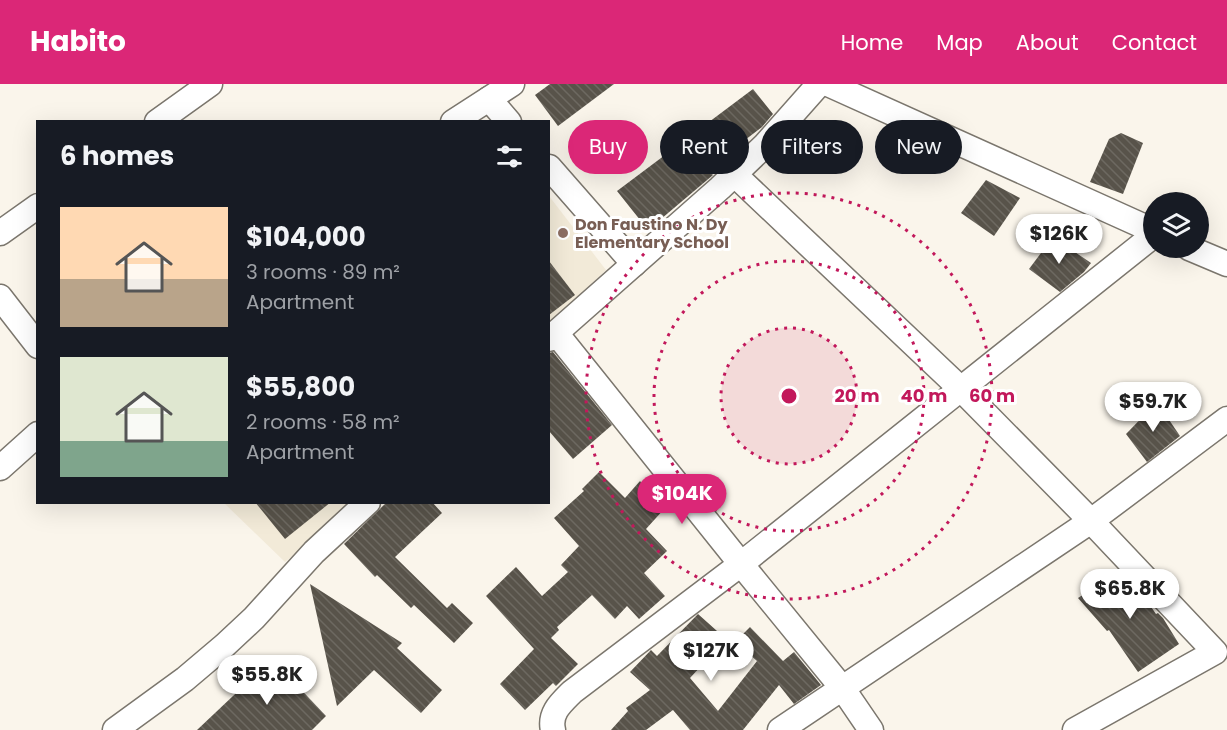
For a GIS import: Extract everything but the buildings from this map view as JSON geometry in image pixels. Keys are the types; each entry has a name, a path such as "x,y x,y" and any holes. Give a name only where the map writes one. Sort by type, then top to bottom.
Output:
{"street":[{"path":"160,120 210,84"},
{"path":"456,120 512,84"},
{"path":"749,159 819,84"},
{"path":"828,84 1143,228"},
{"path":"489,99 507,120"},
{"path":"550,168 634,264"},
{"path":"871,730 843,689 552,336 734,174 961,389 1221,649 1075,730"},
{"path":"0,233 36,207"},
{"path":"552,730 551,722 556,708 572,692 741,564 1143,242"},
{"path":"1209,256 1227,264"},
{"path":"0,297 36,343"},
{"path":"780,730 1091,521 1227,419"},
{"path":"0,468 36,436"},
{"path":"115,730 185,679 224,646 254,618 314,552 366,504"}],"shaded area":[{"name":"Don Faustino N. Dy Elementary School","path":"550,197 606,270 550,323"},
{"path":"225,504 354,504 285,562"}],"place":[{"name":"Don Faustino N. Dy Elementary School","path":"563,233"}]}
